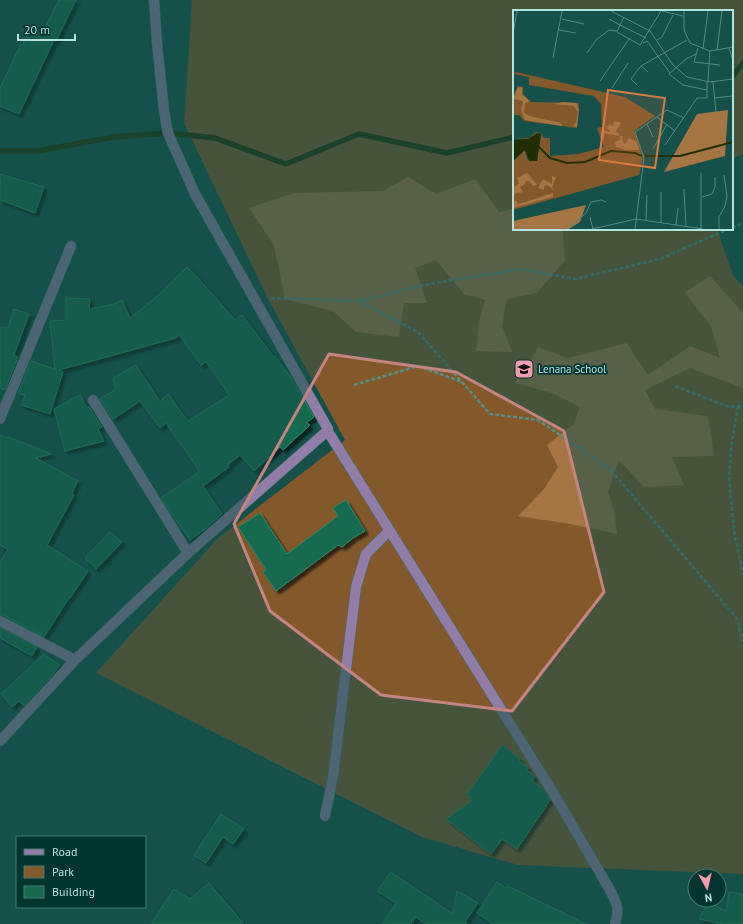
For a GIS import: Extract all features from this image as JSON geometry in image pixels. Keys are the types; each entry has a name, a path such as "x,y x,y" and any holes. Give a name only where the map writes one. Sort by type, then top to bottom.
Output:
{"street":[{"path":"154,0 164,111 168,133 195,194 323,419 328,429 327,430 557,800 610,890 616,903 618,915 615,924"},
{"path":"0,419 71,246"},
{"path":"93,400 188,554"},
{"path":"0,741 75,660 188,554 327,430"},
{"path":"325,816 333,777 356,587 366,554 389,531"},
{"path":"0,621 75,660"}],"path":[{"path":"733,228 743,223"},
{"path":"253,297 360,301 429,284 521,269 575,279 660,259 727,230"},
{"path":"360,301 418,332 490,414 538,420 610,469 738,620 741,638 743,641"},
{"path":"354,385 418,366 462,382"},
{"path":"675,386 729,407 743,406"},
{"path":"738,406 731,448 729,478 734,531 743,575"}],"highlighted area":[{"path":"329,354 456,372 564,431 604,592 512,711 381,695 270,611 234,524"}],"green space":[{"name":"Lenana School","path":"192,0 743,0 743,154 733,159 733,10 513,10 513,230 717,230 733,275 743,287 743,874 727,873 727,868 687,868 687,872 518,865 422,837 96,673 218,538 345,440 267,297 184,123"}],"shaded area":[{"path":"408,177 436,194 475,179 499,212 513,209 513,230 562,230 565,260 537,293 507,299 502,326 512,352 476,351 479,322 485,300 464,294 436,260 415,268 427,303 404,303 399,337 356,332 333,311 285,299 274,245 249,208 294,193 383,191"},
{"path":"710,276 743,313 743,388 690,368 645,390 655,409 708,416 714,456 672,457 684,485 644,487 619,460 608,492 614,511 617,534 570,524 518,516 544,489 558,467 547,445 573,425 580,407 552,393 515,383 538,347 568,358 627,343 648,375 690,346 720,358 711,327 685,292"}],"building":[{"path":"59,0 76,0 56,41 54,40 19,114 0,106 0,88 21,44 23,45 29,29 42,34"},
{"path":"0,174 44,187 35,213 0,200"},
{"path":"187,267 235,320 242,315 293,380 314,417 306,423 310,425 283,450 280,447 254,471 240,455 228,465 229,467 203,486 222,514 190,540 161,498 199,472 198,469 166,423 160,428 140,401 113,419 100,399 116,389 113,378 136,365 160,401 168,394 188,421 229,395 206,362 201,365 179,335 176,338 59,370 63,372 50,414 21,405 25,396 18,393 31,361 55,369 50,321 66,320 66,298 90,299 89,309 114,304 122,300 130,318 160,294"},
{"path":"14,309 29,314 14,355 18,357 5,390 0,388 0,327 8,328"},
{"path":"80,395 87,408 89,407 102,427 98,429 104,441 65,451 54,409"},
{"path":"0,435 52,454 36,458 78,481 72,493 74,495 47,545 88,571 44,637 3,615 0,615 0,562 8,550 0,545"},
{"path":"346,500 365,531 342,547 338,545 276,591 263,572 266,570 238,527 260,513 287,554 338,516 333,508"},
{"path":"110,532 122,542 96,569 85,558"},
{"path":"0,628 37,647 32,656 0,638"},
{"path":"44,654 60,665 24,706 19,701 12,707 1,694"},
{"path":"502,745 520,759 519,761 528,768 526,770 535,776 532,781 543,789 550,800 517,849 502,839 491,854 446,819 473,800 467,795"},
{"path":"221,814 244,829 233,844 223,837 206,863 194,855"},
{"path":"391,872 453,914 457,891 478,903 465,922 468,924 426,924 416,917 411,924 382,924 396,903 377,891"},
{"path":"497,882 506,888 508,886 586,924 493,924 477,913"},
{"path":"209,883 244,924 151,924 174,889 190,899"},
{"path":"729,892 743,894 743,924 722,924 699,919 705,908 720,908 726,911"}],"waterway":[{"path":"733,76 743,63"},
{"path":"0,151 37,151 114,137 168,133 215,138 286,164 359,134 447,153 513,137"}],"place":[{"name":"Lenana School","path":"524,369"}]}
